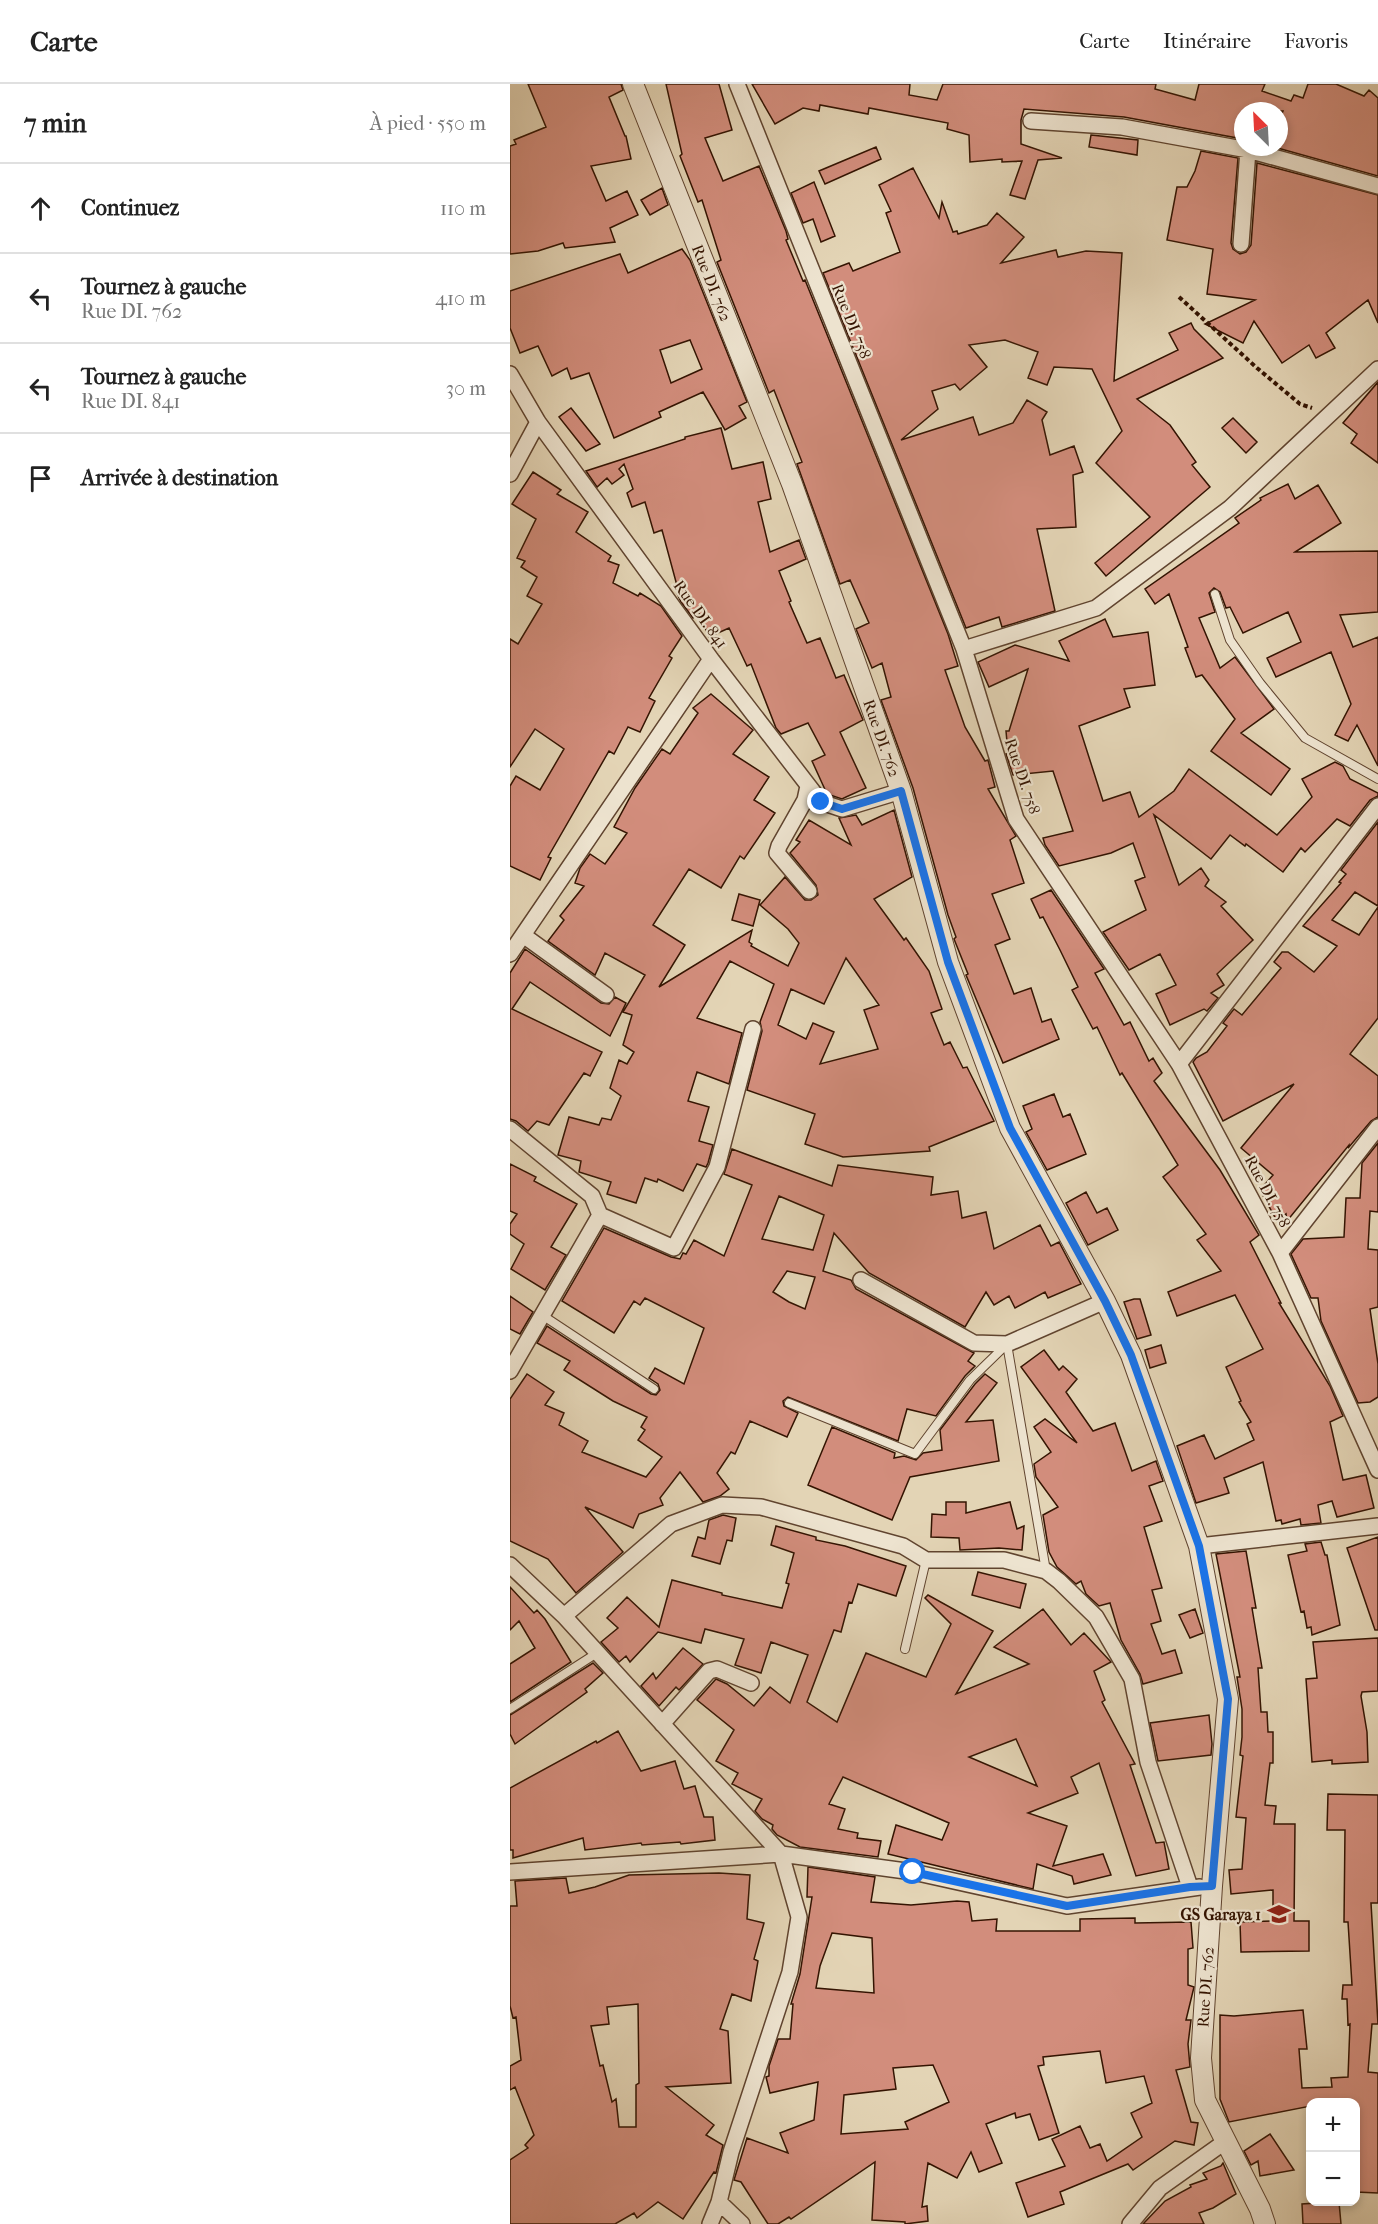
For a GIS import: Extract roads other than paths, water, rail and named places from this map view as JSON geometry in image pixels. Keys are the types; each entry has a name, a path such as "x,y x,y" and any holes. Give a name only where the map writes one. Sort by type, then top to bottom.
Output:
{"street":[{"name":"Rue DI. 762","path":"633,84 792,484 901,791 948,962 1010,1128 1105,1301 1131,1355 1199,1546 1228,1699 1212,1886 1201,2058 1206,2100 1260,2209 1265,2224"},
{"name":"Rue DI. 758","path":"737,84 964,649 1016,819 1179,1064 1280,1253 1378,1470"},
{"path":"1031,122 1122,127 1234,147"},
{"path":"1241,244 1248,156"},
{"path":"1270,156 1378,186"},
{"path":"964,649 1096,608 1230,508 1378,369"},
{"name":"Rue DI. 841","path":"510,374 538,422 711,659 821,802 842,809 901,791"},
{"path":"510,474 538,422"},
{"path":"510,954 711,659"},
{"path":"808,786 805,800 777,853 809,891"},
{"path":"1179,1064 1378,806"},
{"path":"523,935 606,995"},
{"path":"510,1129 592,1196 600,1215 674,1248 717,1167 753,1029"},
{"path":"1280,1253 1378,1127"},
{"path":"510,1371 600,1215"},
{"path":"861,1280 974,1343 1007,1344 1105,1301"},
{"path":"564,1616 671,1524 722,1505 761,1507 903,1546 926,1560 1004,1560 1046,1571 1096,1617 1132,1679 1148,1762 1190,1887"},
{"path":"1199,1546 1378,1526"},
{"path":"510,1565 564,1616 781,1854 799,1917 792,1961 731,2152 719,2202 710,2224"},
{"path":"662,1724 712,1670 717,1669 752,1683"},
{"path":"510,1872 781,1854 913,1872 1067,1906 1190,1887 1212,1886"},
{"path":"1130,2224 1160,2188 1226,2141"},
{"path":"719,2202 742,2224"}],"lane":[{"path":"1215,594 1230,640 1260,683 1305,738 1378,779"},
{"path":"541,1315 654,1389"},
{"path":"789,1403 915,1454 970,1380 1007,1344"},
{"path":"1007,1344 1046,1571"},
{"path":"905,1649 926,1560"},
{"path":"510,1709 597,1653"}],"place":[{"name":"GS Garaya 1","path":"1279,1914"}]}
